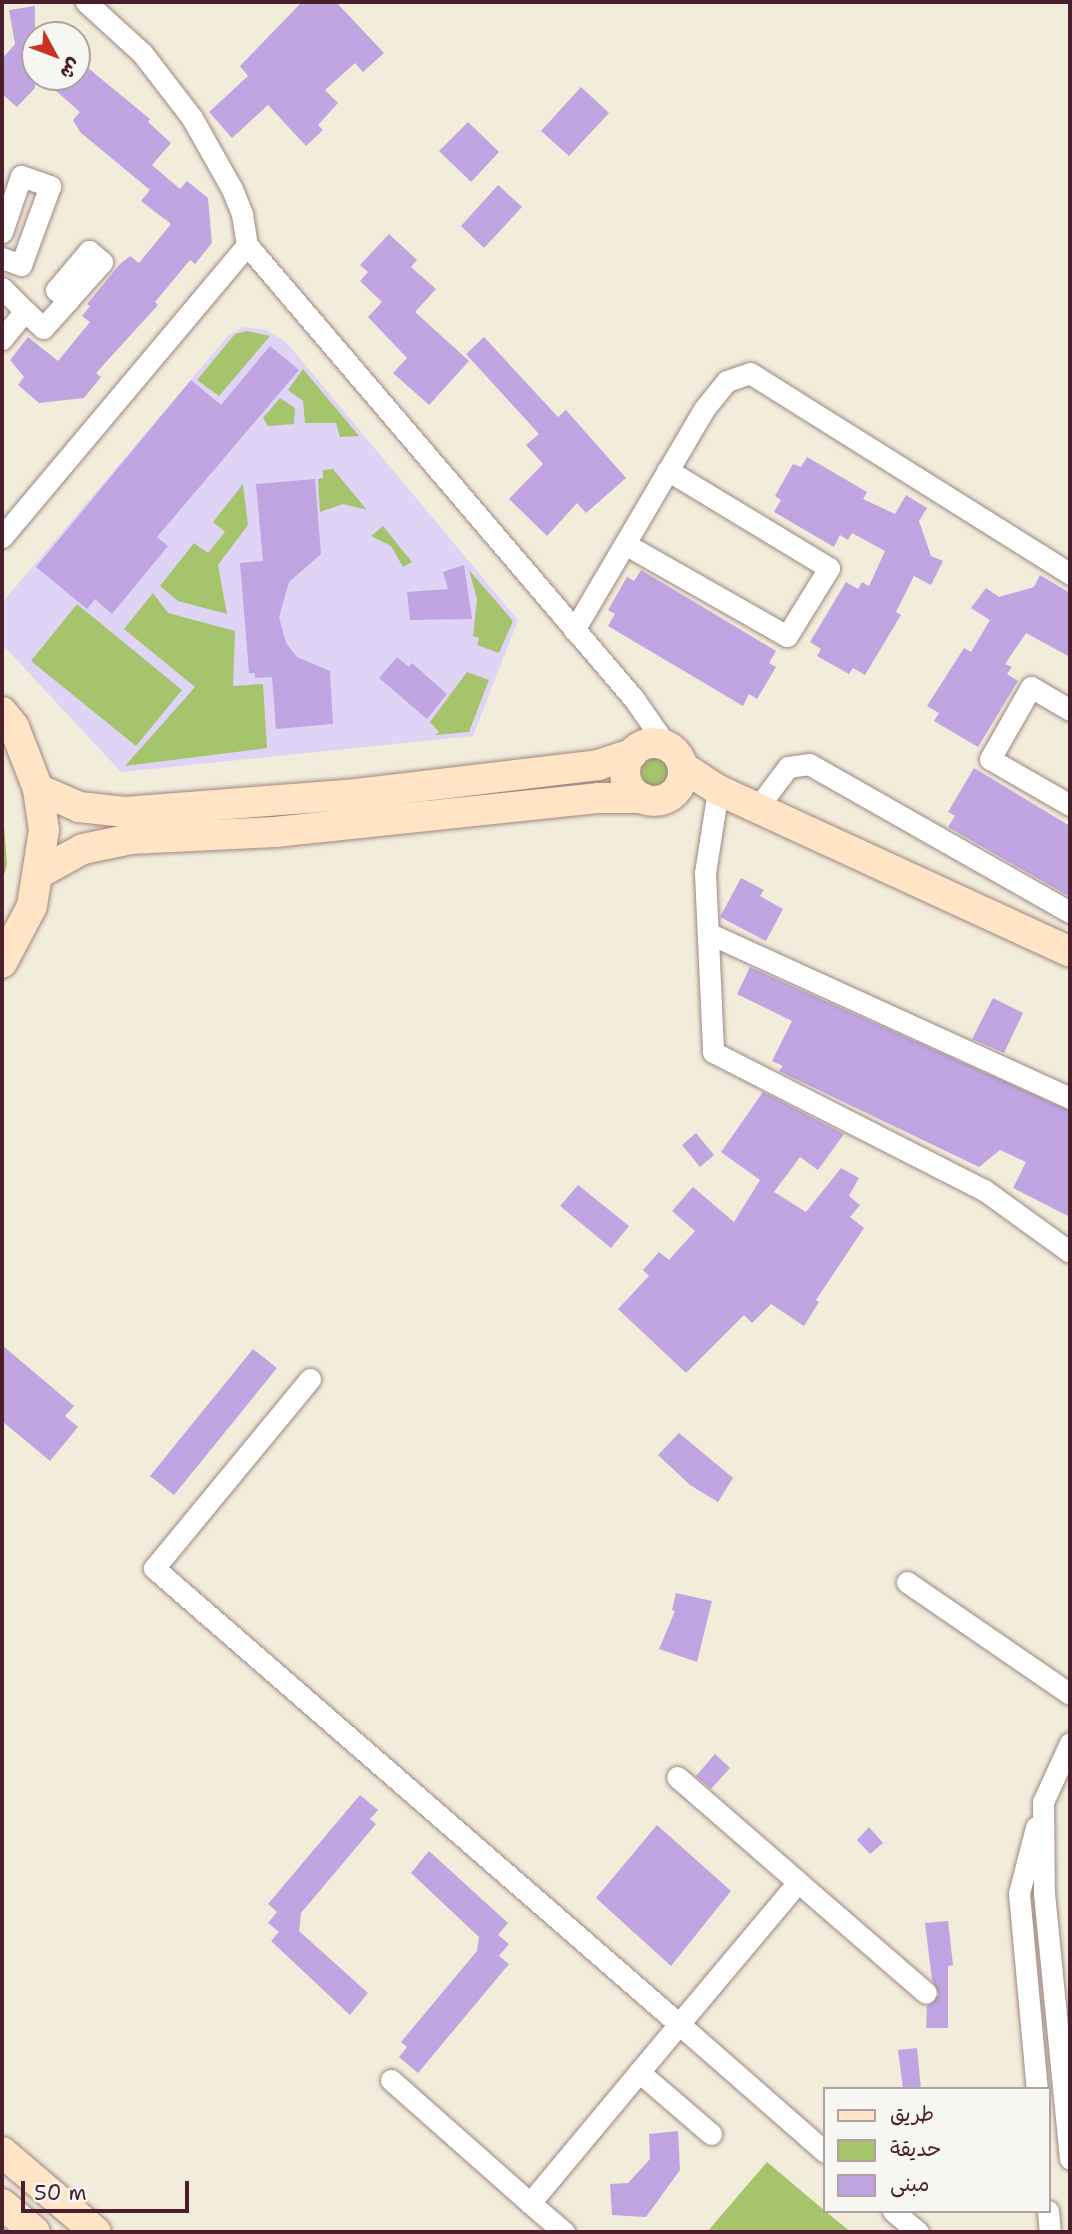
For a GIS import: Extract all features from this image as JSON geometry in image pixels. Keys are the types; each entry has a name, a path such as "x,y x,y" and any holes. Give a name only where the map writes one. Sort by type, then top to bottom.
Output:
{"main road":[{"path":"2,712 14,727 38,789 44,830 41,872 32,906 2,963"},
{"path":"38,789 79,807 125,812 348,795 598,765 632,754 647,744 674,769 1070,952"},
{"path":"632,754 626,778 642,798"},
{"path":"41,872 83,849 131,839 275,832 599,798 658,800 674,769"},
{"path":"2,2152 96,2232"},
{"path":"2,2204 34,2232"}],"street":[{"path":"86,2 142,53 192,118 232,189 242,214 247,245 634,699 674,769"},
{"path":"2,232 22,176 50,186 21,265 2,258"},
{"path":"2,537 247,245"},
{"path":"2,288 43,328 68,300"},
{"path":"2,339 25,311"},
{"path":"575,630 667,470 716,393 727,381 750,373 1070,574"},
{"path":"625,544 788,636 829,568 667,470"},
{"path":"1070,710 1031,687 989,759 1070,805"},
{"path":"758,807 788,767 809,764 1070,912"},
{"path":"718,790 705,873 713,1052 984,1190 1070,1251"},
{"path":"708,933 1070,1098"},
{"path":"310,1379 154,1569 824,2151"},
{"path":"906,1582 1070,1694"},
{"path":"1037,2087 1019,1894 1043,1802 1070,1743"},
{"path":"677,1777 926,1993"},
{"path":"1043,1802 1044,1892 1070,2159"},
{"path":"530,2203 798,1882"},
{"path":"639,2072 711,2134"},
{"path":"391,2080 564,2232"},
{"path":"896,2213 918,2232"},
{"path":"1048,2213 1050,2232"}],"shaded area":[{"path":"243,327 266,330 286,342 518,620 473,736 121,772 2,644 2,603 228,336"}],"green space":[{"path":"247,331 270,336 219,396 197,380 235,334"},
{"path":"303,369 359,436 340,437 336,423 305,423 303,401 288,390"},
{"path":"280,398 295,408 294,424 268,426 263,418"},
{"path":"333,469 367,510 343,504 320,512 318,479 323,478 323,470"},
{"path":"243,484 248,525 218,565 227,614 178,601 160,586 194,543 208,553 225,532 213,522"},
{"path":"383,526 412,562 403,567 391,546 371,536"},
{"path":"469,570 513,621 499,653 477,645 479,638 473,636 477,599"},
{"path":"153,593 168,613 235,631 233,686 263,684 267,748 125,766 195,687 124,629"},
{"path":"77,604 182,690 136,746 31,661"},
{"path":"467,672 489,680 469,732 435,735 439,732 430,722"},
{"path":"657,755 668,760 673,771 668,782 657,787 646,782 641,771 646,760"},
{"path":"2,800 7,864 2,883"},
{"path":"767,2162 824,2210 824,2213 851,2232 707,2232"}],"building":[{"path":"302,2 336,2 384,53 363,72 355,63 325,90 338,103 318,125 323,130 306,146 268,105 232,138 209,112 248,76 240,66"},
{"path":"35,6 35,21 21,21 21,91 32,91 17,107 2,94 2,59 15,44 9,10"},
{"path":"91,71 150,119 148,122 171,143 152,165 180,189 187,181 208,198 212,243 195,264 190,260 155,302 158,305 96,373 101,377 84,398 39,403 18,385 24,377 10,360 28,337 58,361 90,322 82,316 90,306 87,304 120,264 130,256 139,263 171,224 141,201 150,190 80,132 73,120 80,112 56,91 91,91"},
{"path":"581,87 609,113 569,156 541,131"},
{"path":"468,122 499,152 471,182 439,151"},
{"path":"498,185 522,207 484,248 461,226"},
{"path":"389,234 417,260 411,267 436,289 415,312 469,361 429,405 393,373 407,358 368,317 382,302 360,281 368,272 360,265"},
{"path":"484,337 558,417 566,410 626,478 586,513 577,503 547,536 509,499 543,464 526,445 539,434 466,354"},
{"path":"270,346 299,370 157,537 168,546 112,614 95,599 87,609 36,567 191,380 221,405"},
{"path":"807,457 867,492 863,499 895,514 906,495 927,508 919,521 931,556 943,561 931,585 914,576 896,612 901,615 865,675 853,668 849,674 817,656 821,649 810,642 846,582 858,589 862,582 869,586 885,551 852,533 848,540 840,535 834,547 774,512 781,500 775,496 793,464 801,467"},
{"path":"315,479 321,554 289,582 279,617 286,643 297,657 330,671 333,724 276,729 272,677 255,678 255,673 249,673 240,563 263,561 256,484"},
{"path":"464,565 472,619 410,620 407,592 448,589 443,572"},
{"path":"641,570 776,651 769,663 776,667 757,699 749,694 743,706 608,626 615,614 608,610 627,577 634,581"},
{"path":"1040,575 1070,593 1070,657 1026,633 1005,664 1012,667 1007,674 1018,681 978,747 934,721 939,713 927,706 964,648 971,652 990,620 971,608 986,588 999,597 1034,587"},
{"path":"397,657 409,667 412,663 447,694 427,719 379,678"},
{"path":"974,768 1070,826 1070,897 948,827 955,816 948,812"},
{"path":"741,878 764,890 760,896 783,909 766,941 720,917"},
{"path":"750,967 1070,1111 1070,1217 1013,1188 1026,1162 1000,1150 979,1167 779,1071 783,1066 772,1061 792,1021 737,994"},
{"path":"993,998 1023,1013 1004,1053 972,1039"},
{"path":"763,1092 844,1134 818,1170 800,1157 774,1192 806,1212 841,1168 859,1178 849,1196 860,1205 850,1217 864,1228 816,1300 819,1302 804,1326 771,1304 752,1323 744,1315 686,1373 618,1309 649,1276 643,1270 659,1252 669,1260 695,1231 672,1211 693,1187 734,1222 760,1180 721,1152"},
{"path":"696,1133 714,1155 700,1167 682,1145"},
{"path":"578,1185 629,1226 611,1248 560,1206"},
{"path":"2,1345 74,1406 65,1416 78,1427 50,1461 2,1421"},
{"path":"253,1349 277,1368 174,1495 150,1476"},
{"path":"679,1433 733,1478 718,1502 690,1485 658,1455"},
{"path":"676,1593 712,1601 697,1662 659,1649 675,1611 672,1610"},
{"path":"715,1754 730,1768 711,1789 696,1776"},
{"path":"360,1795 378,1810 370,1819 376,1824 301,1913 299,1931 368,1993 350,2015 271,1941 279,1932 268,1923 277,1912 268,1904"},
{"path":"657,1825 731,1891 671,1966 596,1898"},
{"path":"869,1827 883,1843 870,1854 857,1840"},
{"path":"429,1851 508,1923 498,1935 509,1944 499,1956 509,1964 418,2073 399,2057 407,2047 401,2042 477,1951 479,1937 411,1873"},
{"path":"948,1921 953,1965 948,1966 948,2028 926,2028 927,2006 939,1995 932,1980 925,1923"},
{"path":"917,2048 921,2087 903,2087 898,2050"},
{"path":"678,2131 680,2170 646,2217 612,2215 610,2184 628,2183 650,2159 649,2134"}]}
